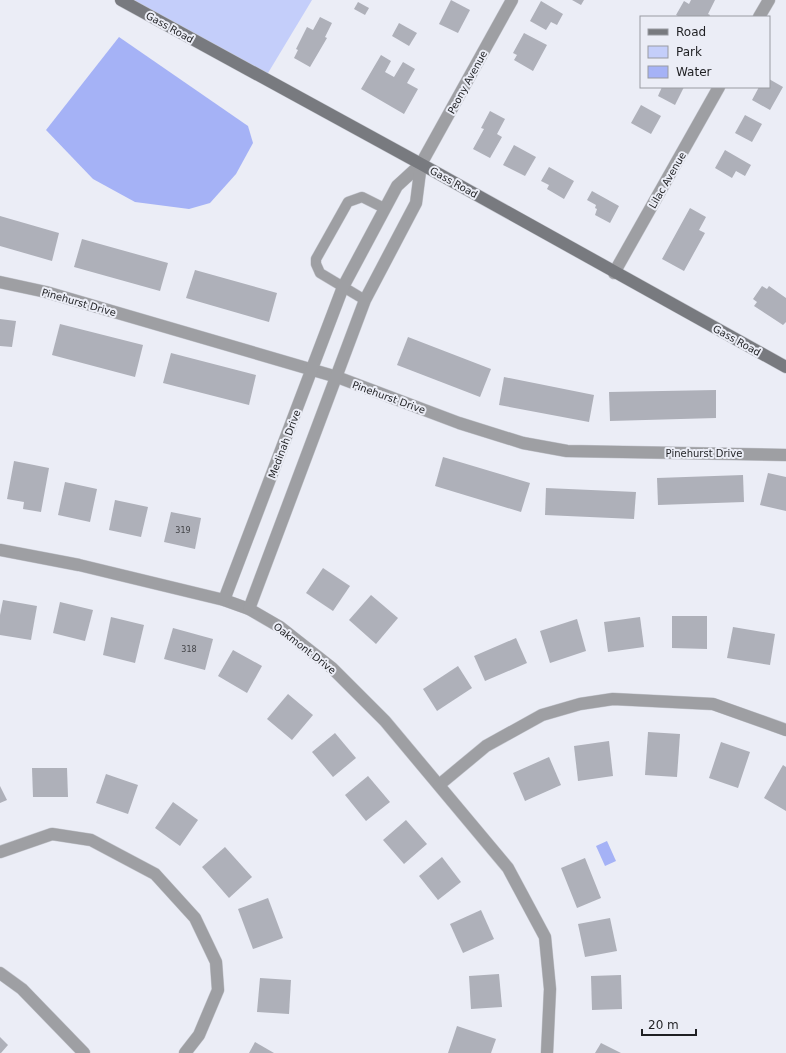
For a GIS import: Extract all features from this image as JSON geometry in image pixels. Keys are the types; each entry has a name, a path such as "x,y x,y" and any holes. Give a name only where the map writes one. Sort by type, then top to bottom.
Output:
{"street":[{"name":"Gass Road","path":"120,0 421,164 786,368"},
{"name":"Peony Avenue","path":"421,164 512,0"},
{"path":"760,16 769,0"},
{"name":"Lilac Avenue","path":"614,273 718,88"},
{"name":"Medinah Drive","path":"224,600 343,287 397,186 421,164"},
{"path":"249,609 365,300 416,203 421,164"},
{"name":"Pinehurst Drive","path":"0,282 46,292 337,377 459,423 523,443 568,451 786,455"},
{"name":"Oakmont Drive","path":"0,550 63,562 224,600 249,609 280,627 332,668 385,721 508,868 545,937 550,988 547,1053"},
{"path":"438,785 486,746 542,715 580,704 613,698 713,704 786,730"},
{"path":"0,852 52,834 91,840 155,874 195,918 216,962 218,990 199,1035 185,1053"},
{"path":"0,972 22,989 84,1053"}],"lane":[{"path":"365,300 320,273 316,264 318,254 348,202 362,197 384,208"}],"green space":[{"path":"121,0 312,0 265,78"}],"water":[{"path":"119,37 248,126 253,143 236,174 210,203 189,209 135,202 93,179 46,130"},
{"path":"607,841 616,861 605,866 596,846"}],"building":[{"path":"451,0 470,10 458,33 439,24"},
{"path":"572,0 584,0 581,5"},
{"path":"691,0 715,0 708,14 710,16 676,15 684,1 689,4"},
{"path":"541,1 563,14 557,25 551,22 546,30 530,21"},
{"path":"358,2 369,8 365,15 354,9"},
{"path":"320,17 332,23 325,37 327,38 310,67 294,58 298,50 296,49 307,27 313,30"},
{"path":"399,23 417,33 409,46 392,36"},
{"path":"524,33 547,45 533,71 514,60 517,55 513,53"},
{"path":"381,55 391,61 385,72 394,77 403,62 415,69 407,83 418,89 404,114 361,89"},
{"path":"770,80 783,87 770,110 752,100 758,88 770,88"},
{"path":"662,88 684,88 675,105 658,96"},
{"path":"641,105 661,116 651,134 631,123"},
{"path":"490,111 505,119 497,134 502,137 490,158 473,149 484,129 481,128"},
{"path":"745,115 762,124 752,142 735,133"},
{"path":"514,145 536,157 525,176 503,165"},
{"path":"725,150 751,165 745,176 736,171 732,178 715,168"},
{"path":"549,167 574,181 564,199 547,189 549,185 541,181"},
{"path":"592,191 619,206 610,223 595,215 597,209 595,208 596,205 587,200"},
{"path":"690,208 706,217 699,230 705,233 684,271 662,259"},
{"path":"0,216 59,233 52,261 0,246"},
{"path":"82,239 168,263 160,291 74,267"},
{"path":"195,270 277,293 269,322 186,298"},
{"path":"762,286 767,289 769,286 786,298 786,322 783,325 754,306 757,302 753,299"},
{"path":"0,319 16,321 12,347 0,346"},
{"path":"60,324 143,345 135,377 52,355"},
{"path":"408,337 491,369 480,397 397,365"},
{"path":"171,353 256,375 249,405 163,383"},
{"path":"504,377 594,395 589,422 499,405"},
{"path":"716,390 716,418 610,421 609,392"},
{"path":"443,457 530,483 521,512 435,486"},
{"path":"14,461 49,468 41,512 23,509 24,502 7,499"},
{"path":"768,473 786,477 786,511 760,505"},
{"path":"743,475 744,502 658,505 657,478"},
{"path":"65,482 97,489 90,522 58,515"},
{"path":"546,488 636,492 634,519 545,515"},
{"path":"115,500 148,507 141,537 109,530"},
{"path":"171,512 201,518 195,549 164,542"},
{"path":"323,568 350,586 333,611 306,593"},
{"path":"371,595 398,618 376,644 349,620"},
{"path":"3,600 37,606 31,640 0,635 0,615"},
{"path":"60,602 93,610 85,641 53,633"},
{"path":"672,616 707,616 707,649 672,648"},
{"path":"111,617 144,625 135,663 103,655"},
{"path":"640,617 644,647 608,652 604,622"},
{"path":"577,619 586,651 550,663 540,631"},
{"path":"733,627 775,634 770,665 727,658"},
{"path":"173,628 213,639 205,670 164,659"},
{"path":"516,638 527,663 485,681 474,656"},
{"path":"233,650 262,666 247,693 218,676"},
{"path":"458,666 472,688 437,711 423,689"},
{"path":"288,694 313,715 292,740 267,719"},
{"path":"648,732 680,734 677,777 645,775"},
{"path":"335,733 356,758 333,777 312,752"},
{"path":"609,741 613,776 578,781 574,746"},
{"path":"721,742 750,752 738,788 709,778"},
{"path":"549,757 561,785 525,801 513,773"},
{"path":"783,765 786,767 786,811 764,798"},
{"path":"32,768 67,768 68,797 33,797"},
{"path":"106,774 138,785 128,814 96,803"},
{"path":"368,776 390,802 366,821 345,795"},
{"path":"0,786 7,800 0,803"},
{"path":"173,802 198,820 180,846 155,828"},
{"path":"406,820 427,844 404,864 383,840"},
{"path":"225,847 252,877 229,898 202,867"},
{"path":"442,857 461,882 438,900 419,876"},
{"path":"585,858 601,898 577,908 561,868"},
{"path":"268,898 283,938 253,949 238,909"},
{"path":"481,910 494,939 463,953 450,924"},
{"path":"610,918 617,951 585,957 578,924"},
{"path":"499,974 502,1007 471,1009 469,976"},
{"path":"621,975 622,1009 592,1010 591,976"},
{"path":"260,978 291,980 289,1014 257,1012"},
{"path":"457,1026 496,1039 491,1053 448,1053"},
{"path":"0,1037 8,1045 1,1053 0,1053"},
{"path":"255,1042 274,1053 249,1053"},
{"path":"601,1043 621,1053 595,1053"}]}
